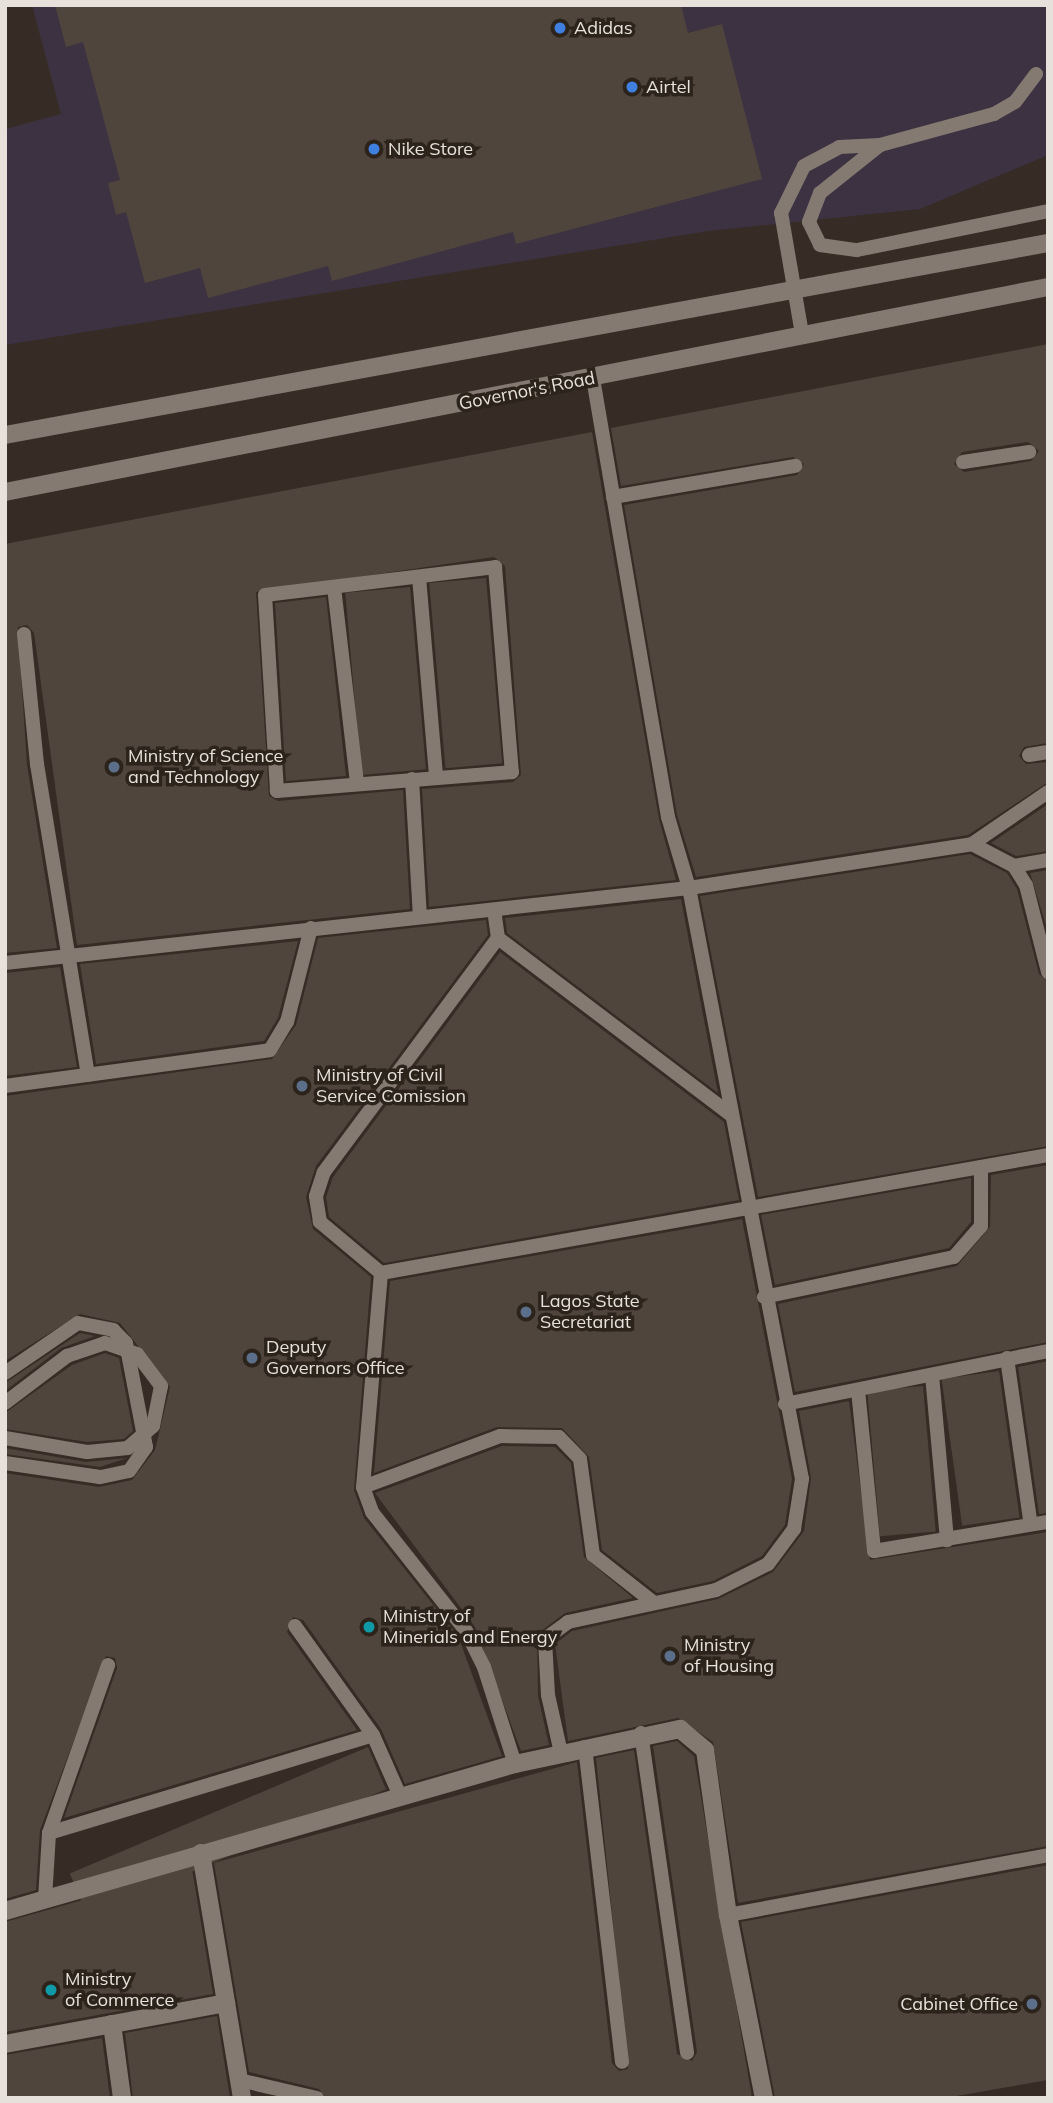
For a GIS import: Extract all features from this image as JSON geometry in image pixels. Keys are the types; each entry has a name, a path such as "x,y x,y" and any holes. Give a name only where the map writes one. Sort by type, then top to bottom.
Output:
{"street":[{"path":"5,435 1048,243"},
{"name":"Governor's Road","path":"5,492 593,379 802,334 1048,287"},
{"path":"5,1911 515,1764 641,1733 680,1729 705,1750 728,1915 764,2098"},
{"path":"201,1853 240,2089"},
{"path":"5,2044 226,2003"},
{"path":"112,2024 122,2098"}],"lane":[{"path":"802,334 781,226 792,180 819,154 880,145 994,114 1015,102 1037,74"},
{"path":"880,145 820,193 809,222 820,244 857,250 1048,211"},
{"path":"561,1753 548,1695 545,1639 568,1622 716,1590 768,1564 794,1529 802,1479 746,1208 689,888 668,817 593,379"},
{"path":"963,462 1029,452"},
{"path":"613,497 795,466"},
{"path":"495,567 512,772 277,791 265,595 419,577 495,567"},
{"path":"419,577 436,778"},
{"path":"334,587 357,784"},
{"path":"24,635 37,764 72,957 88,1075"},
{"path":"1028,755 1048,752"},
{"path":"412,779 419,917"},
{"path":"5,963 689,888 972,844 1048,792"},
{"path":"972,844 1014,866 1026,885 1048,972"},
{"path":"1014,866 1048,860"},
{"path":"494,910 498,938 731,1115"},
{"path":"5,1086 270,1050 287,1022 311,928"},
{"path":"498,938 324,1172 316,1196 320,1222 381,1273 1048,1155"},
{"path":"764,1297 954,1257 981,1226 981,1167"},
{"path":"381,1273 363,1487 372,1512 466,1632 484,1667 515,1764"},
{"path":"5,1373 78,1323 113,1330 127,1343 146,1447 128,1471 100,1477 5,1463"},
{"path":"5,1403 67,1356 105,1343 137,1354 161,1386 153,1426 128,1448 87,1452 5,1438"},
{"path":"785,1404 1048,1351"},
{"path":"1007,1358 1030,1520"},
{"path":"932,1375 947,1540"},
{"path":"858,1390 874,1551 947,1540 1030,1520 1048,1521"},
{"path":"363,1487 500,1436 559,1437 580,1459 593,1555 653,1602"},
{"path":"295,1626 373,1735 400,1796"},
{"path":"45,1899 49,1833 108,1665"},
{"path":"641,1733 687,2053"},
{"path":"49,1833 373,1735"},
{"path":"585,1747 622,2062"},
{"path":"728,1915 1048,1855"},
{"path":"240,2089 317,2098"}],"shaded area":[{"path":"32,5 1048,5 1048,155 920,209 708,231 5,345 5,129 61,114"}],"building":[{"path":"55,5 681,5 688,33 722,24 762,179 516,244 513,232 332,281 328,266 208,298 200,268 145,283 126,212 116,215 108,183 120,180 83,42 66,47"},
{"path":"1048,344 1048,743 1024,747 1019,756 1026,764 1048,762 1048,782 968,835 696,877 677,815 624,505 797,475 804,464 793,457 621,486 611,428","holes":["1028,442 1039,451 1031,461 964,472 954,464 962,452"]},
{"path":"592,432 659,819 676,880 429,907 422,789 513,782 521,775 505,566 494,557 256,592 269,796 278,801 403,790 410,909 77,945 34,633 27,625 18,627 27,765 57,948 5,953 5,544"},
{"path":"486,578 502,763 445,768 429,583"},
{"path":"410,587 426,769 361,775 345,593"},
{"path":"326,597 346,776 286,781 275,603"},
{"path":"1048,804 1048,851 1016,856 991,843"},
{"path":"970,854 1007,873 1017,889 1039,974 1048,981 1048,1146 758,1197 700,896"},
{"path":"1048,870 1048,932 1030,873"},
{"path":"681,899 718,1093 507,933 505,918"},
{"path":"486,920 488,935 316,1166 306,1197 313,1229 371,1277 354,1490 364,1518 458,1636 502,1756 405,1784 381,1729 303,1620 293,1617 287,1632 357,1730 64,1818 117,1668 115,1658 106,1656 40,1830 36,1890 5,1899 5,1473 99,1487 132,1480 155,1450 170,1387 120,1323 80,1314 5,1361 5,1096 272,1059 296,1025 318,938"},
{"path":"298,941 278,1018 264,1041 96,1064 80,964"},
{"path":"500,952 724,1122 739,1200 384,1263 329,1217 326,1197 333,1177"},
{"path":"60,967 77,1067 5,1076 5,973"},
{"path":"1048,1165 1048,1342 795,1392 778,1304 957,1266 990,1227 991,1175"},
{"path":"971,1178 971,1222 949,1248 775,1285 761,1215"},
{"path":"742,1219 792,1479 785,1525 762,1556 713,1581 657,1593 602,1550 589,1457 562,1428 497,1427 374,1473 390,1281"},
{"path":"80,1333 95,1336 61,1348 5,1391 5,1383"},
{"path":"105,1353 119,1358 133,1431 124,1439 87,1442 5,1429 5,1413 72,1365"},
{"path":"1048,1361 1048,1513 1039,1514 1018,1367"},
{"path":"999,1371 1020,1518 962,1526 942,1379"},
{"path":"923,1386 936,1531 880,1536 867,1391"},
{"path":"849,1401 870,1560 1048,1532 1048,1846 738,1903 713,1742 678,1718 568,1741 555,1644 572,1631 718,1599 773,1572 804,1531 811,1478 799,1411"},
{"path":"502,1446 555,1447 571,1463 584,1557 633,1598 565,1613 537,1634 538,1696 549,1745 521,1751 475,1627 375,1493"},
{"path":"5,1448 86,1462 127,1458 100,1467 5,1454"},
{"path":"677,1741 694,1756 752,2098 326,2098 319,2089 249,2072 214,1863 577,1762 612,2063 619,2071 628,2069 596,1758 634,1750 677,2054 692,2061 697,2052 653,1746"},
{"path":"368,1747 386,1789 88,1916 70,1874"},
{"path":"1048,1865 1048,2080 945,2098 775,2098 741,1922"},
{"path":"192,1869 213,1994 5,2032 5,1922"},
{"path":"217,2016 230,2098 133,2098 125,2033"},
{"path":"102,2038 110,2098 5,2098 5,2055"}],"place":[{"name":"Adidas","path":"560,28"},
{"name":"Airtel","path":"632,87"},
{"name":"Nike Store","path":"374,149"},
{"name":"Ministry of Science and Technology","path":"114,767"},
{"name":"Ministry of Civil Service Comission","path":"302,1086"},
{"name":"Lagos State Secretariat","path":"526,1312"},
{"name":"Deputy Governors Office","path":"252,1358"},
{"name":"Ministry of Minerials and Energy","path":"369,1627"},
{"name":"Ministry of Housing","path":"670,1656"},
{"name":"Ministry of Commerce","path":"51,1990"},
{"name":"Cabinet Office","path":"1032,2004"}]}
